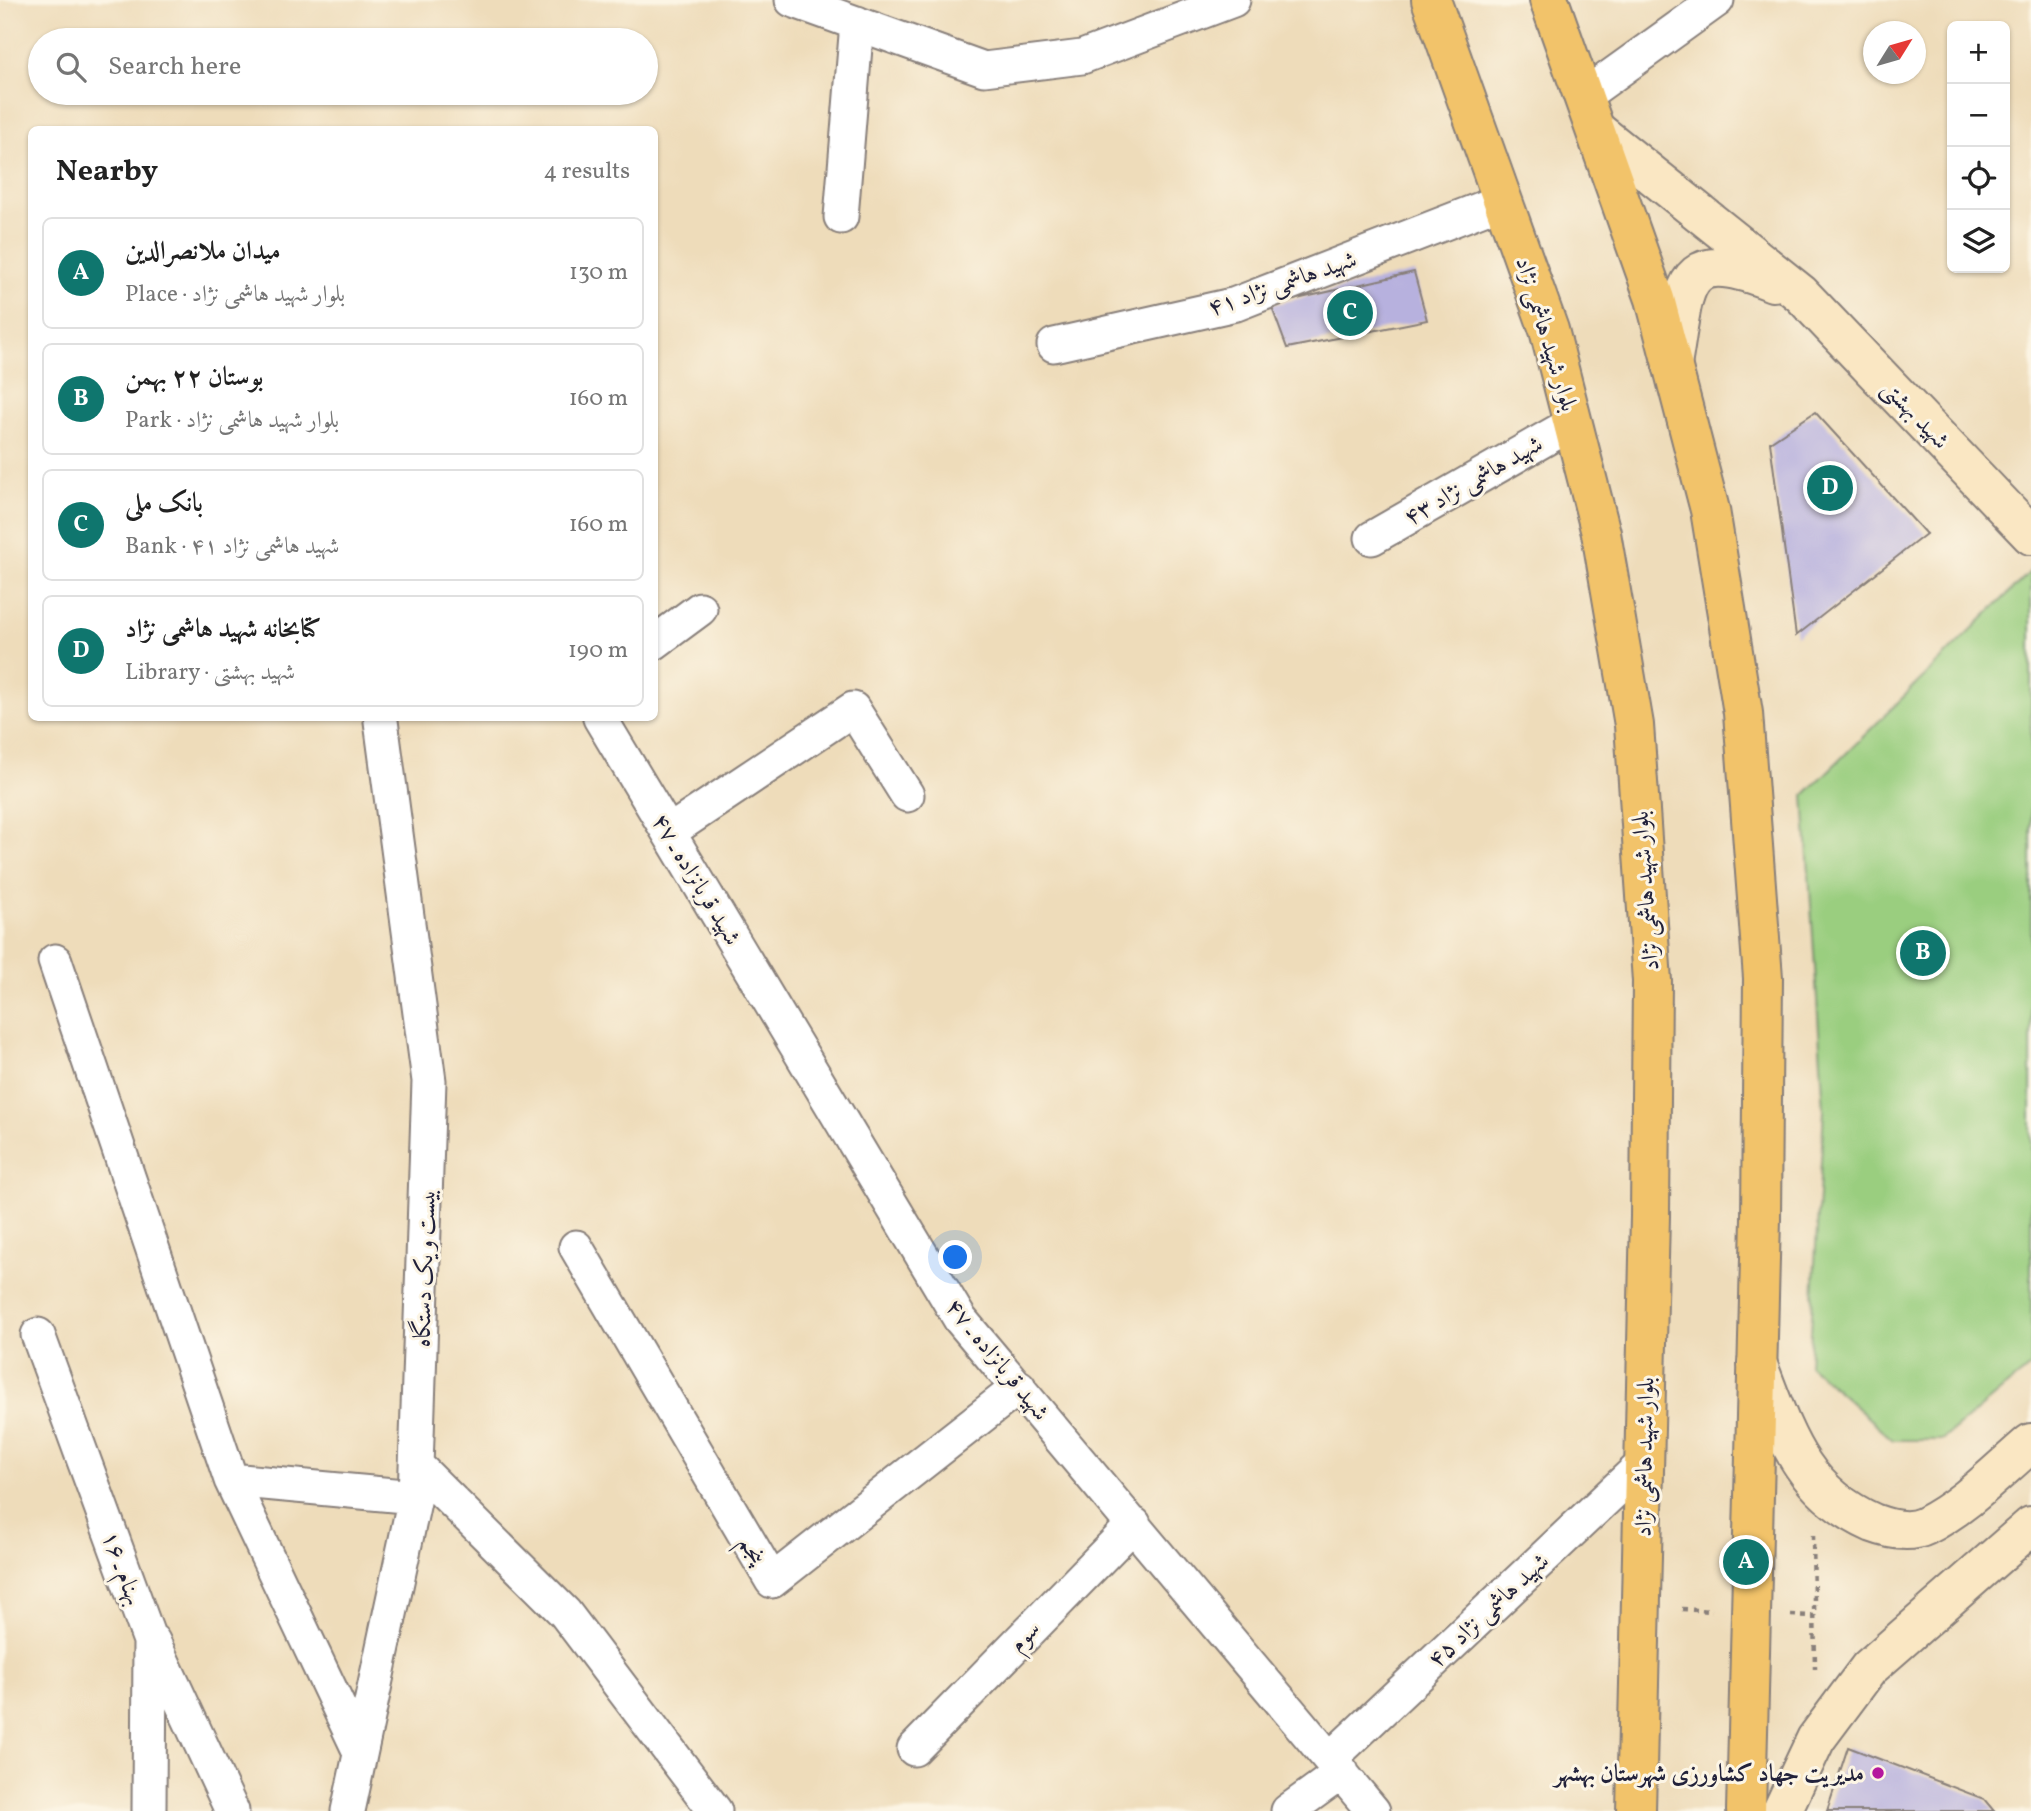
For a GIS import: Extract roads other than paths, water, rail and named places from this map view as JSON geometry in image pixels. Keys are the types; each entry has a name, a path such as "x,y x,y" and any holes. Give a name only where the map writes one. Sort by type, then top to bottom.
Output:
{"main road":[{"name":"بلوار شهید هاشمی نژاد","path":"1432,0 1549,330 1601,533 1634,725 1651,968 1650,1216 1636,1811"},
{"path":"1549,0 1585,95 1655,299 1710,510 1743,712 1763,978 1746,1811"}],"street":[{"path":"792,0 984,69 1082,57 1233,0"},
{"path":"1585,95 1717,0"},
{"path":"841,217 857,23"},
{"name":"شهید بهشتی","path":"1597,131 1801,294 2031,535"},
{"name":"شهید هاشمی نژاد ۴۱","path":"1054,345 1236,304 1504,200"},
{"path":"1672,365 1685,292 1697,272 1717,265 1740,269 1801,294"},
{"name":"شهید هاشمی نژاد ۴۳","path":"1372,538 1573,423"},
{"path":"658,640 700,609"},
{"path":"669,832 853,709 907,795"},
{"name":"شهید قربانزاده ـ ۴۷","path":"602,721 960,1319 1373,1811"},
{"name":"بیست و یک دستگاه","path":"348,1811 416,1482 429,1081 381,722"},
{"path":"55,961 231,1480 359,1750"},
{"name":"پنجم","path":"576,1247 772,1581 1019,1387"},
{"name":"بهنام ـ ۱۶","path":"38,1335 149,1641 149,1811"},
{"path":"1757,1363 1786,1438 1812,1481 1855,1515 1891,1531 1923,1527 1964,1500 2031,1443"},
{"name":"شهید هاشمی نژاد ۴۵","path":"1288,1811 1644,1463"},
{"path":"231,1480 416,1482 565,1613 715,1811"},
{"name":"سوم","path":"914,1749 1134,1524"},
{"path":"1782,1811 1816,1739 1869,1668 2031,1526"},
{"path":"135,1600 232,1811"}],"place":[{"name":"بانک ملی","path":"1350,313"},
{"name":"کتابخانه شهید هاشمی نژاد","path":"1830,488"},
{"name":"بوستان ۲۲ بهمن","path":"1923,953"},
{"name":"میدان ملانصرالدین","path":"1746,1562"},
{"name":"مدیریت جهاد کشاورزی شهرستان بهشهر","path":"1878,1773"}]}
